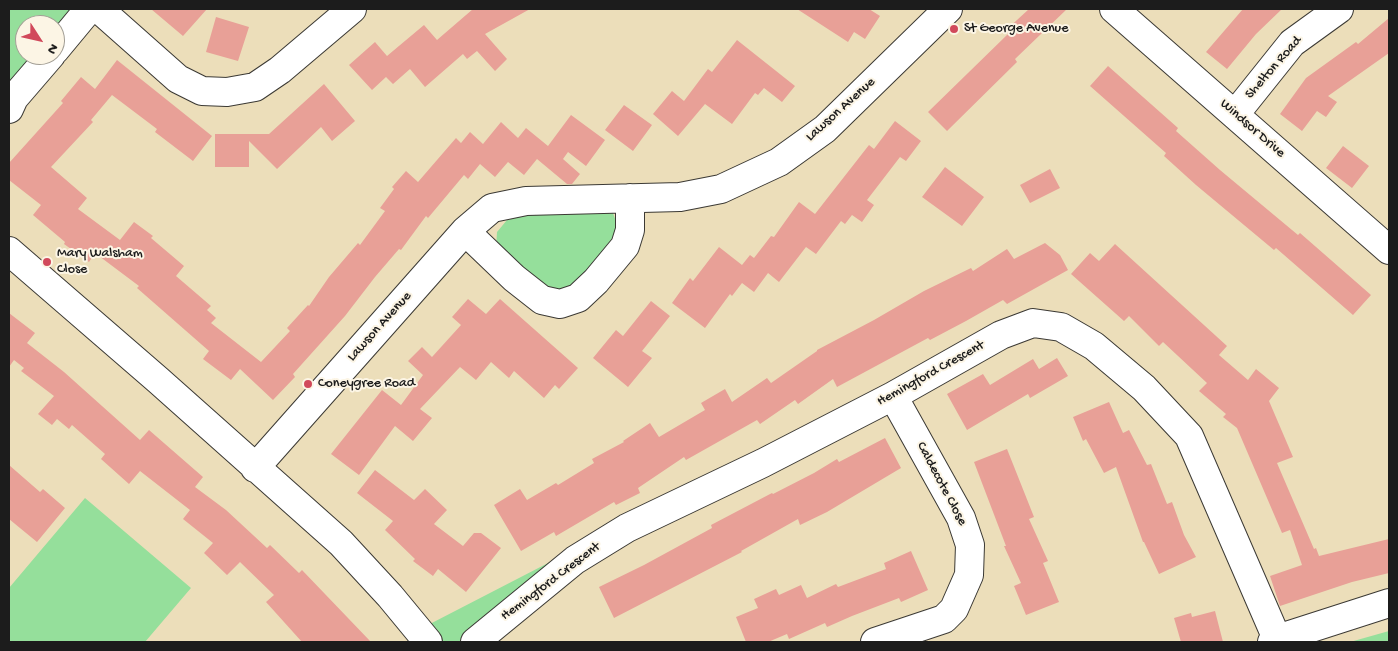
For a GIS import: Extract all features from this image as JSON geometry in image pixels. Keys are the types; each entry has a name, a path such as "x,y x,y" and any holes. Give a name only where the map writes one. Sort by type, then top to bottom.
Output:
{"street":[{"path":"65,38 89,9"},
{"path":"99,9 178,79 202,91 227,92 255,87 268,79 352,9"},
{"name":"Windsor Drive","path":"1114,9 1236,113 1389,250"},
{"name":"Shelton Road","path":"1236,113 1292,43 1339,9"},
{"name":"Lawson Avenue","path":"255,468 465,231 492,208 526,200 680,197 722,189 779,162 825,129 942,10"},
{"path":"9,109 14,98 42,65"},
{"path":"465,231 514,278 542,300 560,304 578,298 596,281 625,246 630,230 630,198"},
{"path":"9,251 158,380 341,544 390,596 428,642"},
{"name":"Hemingford Crescent","path":"475,642 575,560 627,528 763,463 893,396 1001,335 1033,323 1061,327 1094,346 1144,388 1189,436 1274,640"},
{"name":"Caldecote Close","path":"875,642 944,619 954,609 969,575 970,545 961,518 893,396"},
{"path":"1274,640 1389,603"}],"green space":[{"path":"9,9 77,9 65,23 65,15 15,15 15,65 29,65 9,91"},
{"path":"613,213 619,230 588,282 552,295 496,249 497,232 507,220 527,215"},
{"path":"85,498 191,588 145,642 9,642 9,588"},
{"path":"550,562 556,569 466,642 442,642 426,626"},
{"path":"1389,631 1389,642 1350,642"}],"building":[{"path":"151,9 207,9 183,36"},
{"path":"473,9 530,9 485,34 507,59 495,71 477,51 467,59 463,54 425,87 410,69 393,84 386,77 372,90 349,65 375,42 387,56 424,25 437,40"},
{"path":"797,9 869,9 880,16 865,39 854,32 848,42"},
{"path":"1029,9 1067,9 1015,59 1017,62 947,131 928,112 1008,34 1005,31"},
{"path":"1243,9 1282,9 1256,34 1227,69 1206,52"},
{"path":"216,17 249,27 238,61 206,52"},
{"path":"1389,18 1389,53 1328,96 1337,102 1326,117 1317,111 1302,131 1280,114 1306,78 1356,42 1358,44"},
{"path":"737,40 795,86 782,102 764,88 758,95 755,93 732,124 705,104 678,136 653,114 672,91 684,101 708,69 712,72"},
{"path":"117,60 212,136 193,161 155,132 157,129 112,95 91,120 93,122 51,167 87,198 78,209 120,240 134,222 153,236 151,238 184,266 176,276 211,306 207,310 216,318 211,323 261,362 290,331 287,328 309,306 329,277 358,243 360,245 385,211 380,208 394,189 392,187 406,171 418,182 456,138 461,143 470,132 483,144 501,122 518,138 526,128 548,146 571,115 605,140 586,166 568,152 563,159 580,174 572,184 567,184 537,159 524,175 508,162 495,177 480,164 468,179 464,175 428,218 426,216 401,250 399,249 375,277 345,316 293,374 295,377 273,400 240,369 231,380 203,359 209,351 137,288 139,286 95,253 89,262 64,244 65,242 33,215 41,205 9,180 9,163 63,103 61,101 81,77 95,89"},
{"path":"1108,66 1178,128 1176,131 1220,170 1298,235 1300,233 1371,295 1353,315 1276,248 1274,250 1196,185 1164,156 1166,153 1090,86"},
{"path":"324,84 355,121 332,141 321,127 277,169 249,141 249,167 215,167 215,134 269,134"},
{"path":"624,105 652,125 633,151 605,130"},
{"path":"895,121 921,141 906,161 900,157 867,200 874,205 862,222 852,215 845,224 841,221 816,254 806,247 779,282 768,273 754,292 742,283 732,296 730,294 705,328 672,303 690,278 693,281 719,247 742,265 750,255 754,258 771,236 774,237 799,202 815,214 869,145 874,149"},
{"path":"1343,146 1369,166 1352,188 1326,168"},
{"path":"945,167 984,197 962,226 922,197"},
{"path":"1050,169 1060,188 1030,203 1020,185"},
{"path":"1045,243 1060,255 1068,270 1007,304 1003,300 930,340 928,338 837,387 833,379 798,404 795,400 760,424 757,420 686,460 684,457 638,488 640,493 616,505 614,502 556,536 554,532 521,551 494,505 520,489 527,500 556,483 558,485 594,463 592,459 624,442 650,423 659,437 705,410 701,403 725,389 732,402 767,378 771,383 817,350 924,291 971,268 973,271 1007,249 1014,259"},
{"path":"1115,244 1227,346 1219,355 1248,380 1256,369 1279,388 1269,401 1293,457 1277,463 1314,549 1316,548 1319,556 1389,539 1389,573 1352,582 1280,606 1270,576 1302,565 1290,530 1282,533 1237,428 1223,417 1226,414 1199,391 1207,383 1163,342 1159,346 1129,316 1124,321 1071,274 1090,253 1099,261"},
{"path":"468,299 486,314 500,299 578,368 559,389 555,385 544,398 514,371 509,378 491,362 476,380 460,367 420,409 432,418 413,441 395,426 359,475 331,454 382,390 401,405 423,375 408,361 422,347 432,357 461,325 452,317"},
{"path":"651,301 670,316 642,351 652,358 628,387 593,358 616,330 623,336"},
{"path":"9,313 35,333 27,343 64,372 140,440 149,430 203,477 195,487 226,510 267,548 270,545 299,573 302,570 371,642 302,642 266,602 274,595 240,562 227,575 204,553 213,543 183,519 190,510 140,471 129,484 101,459 105,454 72,425 69,429 57,419 52,425 38,414 54,396 21,371 24,368 14,360 9,367"},
{"path":"1057,358 1068,376 1030,398 1028,394 967,430 947,394 983,374 990,385 1033,359 1039,369"},
{"path":"1109,402 1123,433 1129,430 1147,465 1151,464 1167,504 1172,502 1184,535 1196,557 1159,574 1143,542 1116,467 1104,473 1086,439 1083,441 1073,417"},
{"path":"885,438 901,468 827,512 800,525 798,519 742,552 614,618 599,587 644,565 712,528 711,525 814,473 837,459 839,462"},
{"path":"1007,449 1034,517 1029,519 1048,561 1043,563 1059,602 1026,615 1014,586 1021,583 1004,546 1006,546 974,462"},
{"path":"9,465 40,492 43,489 65,508 37,542 9,519"},
{"path":"375,470 414,500 425,489 447,510 434,524 463,546 474,533 481,533 501,548 466,592 438,569 433,576 413,561 415,559 385,530 393,521 357,493"},
{"path":"911,551 928,590 901,602 899,598 827,627 825,623 789,639 787,634 768,642 746,642 736,617 758,608 754,599 776,589 779,595 801,585 807,598 836,584 838,587 886,569 884,563"},
{"path":"1215,611 1223,642 1181,642 1174,618 1191,613 1192,617"}],"place":[{"name":"St George Avenue","path":"954,29"},
{"name":"Mary Walsham Close","path":"47,262"},
{"name":"Coneygree Road","path":"308,384"}]}
